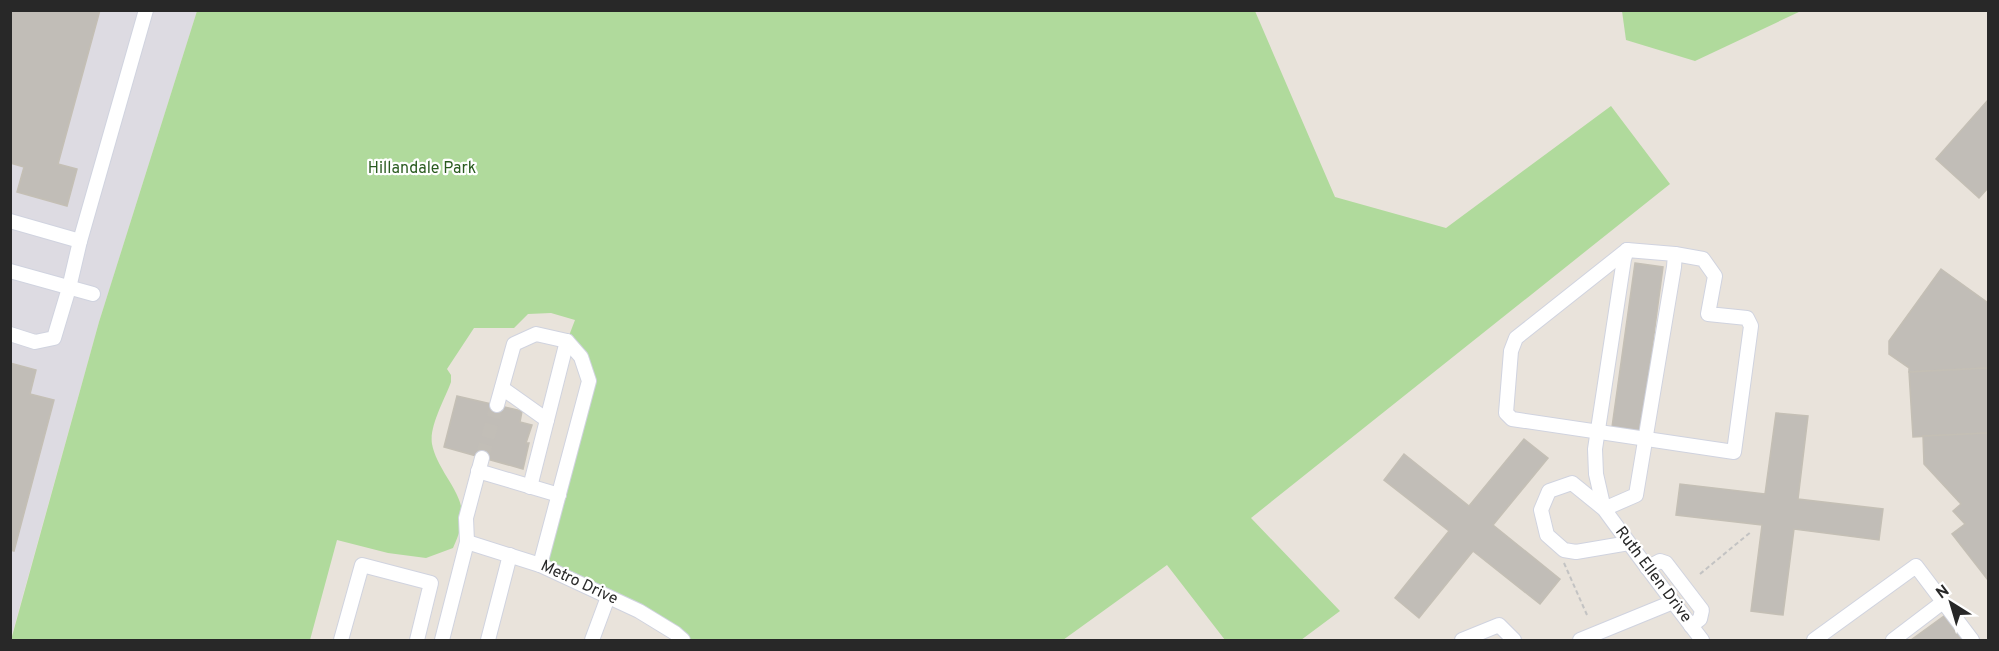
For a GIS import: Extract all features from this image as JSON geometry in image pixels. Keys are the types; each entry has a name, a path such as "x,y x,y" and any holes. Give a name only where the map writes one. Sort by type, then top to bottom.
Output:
{"street":[{"path":"10,334 36,342 54,338 146,10"},
{"path":"10,221 80,241"},
{"path":"1604,509 1596,474 1595,449 1627,250"},
{"path":"1627,250 1703,259 1715,276 1708,314 1747,318 1751,326 1734,452 1512,419 1506,413 1511,351 1516,338 1627,250"},
{"path":"1604,509 1636,495 1675,254"},
{"path":"10,271 93,294"},
{"path":"497,405 514,344 536,334 567,341 581,357 589,381 540,565"},
{"path":"530,486 567,341"},
{"path":"502,388 547,420"},
{"path":"442,640 467,542 466,518 480,464 530,486 559,495"},
{"path":"1604,509 1572,483 1549,491 1541,510 1546,535 1564,550 1576,552 1629,543"},
{"name":"Ruth Ellen Drive","path":"1604,509 1702,640"},
{"name":"Metro Drive","path":"467,542 540,565 639,611 683,640"},
{"path":"488,640 510,555"},
{"path":"1647,568 1660,561 1666,563 1702,610 1700,619 1691,626"},
{"path":"341,640 362,565 431,583 417,640"},
{"path":"1814,640 1916,566 1972,640"},
{"path":"592,640 608,597"},
{"path":"1580,640 1673,602"},
{"path":"1893,640 1943,602"},
{"path":"1462,640 1499,625 1514,640"}],"path":[{"path":"1700,574 1752,531"},
{"path":"1562,558 1587,615"}],"shaded area":[{"path":"11,11 197,11 99,322 11,638"}],"green space":[{"path":"1622,10 1801,11 1695,61 1626,40"},
{"name":"Hillandale Park","path":"197,11 1255,11 1335,197 1446,228 1611,106 1670,184 1251,518 1340,611 1301,640 1225,640 1167,565 1063,640 683,640 540,565 589,381 567,341 575,320 551,313 528,314 514,328 474,328 447,369 451,375 451,382 435,421 432,444 462,510 461,527 453,548 426,558 388,553 337,540 310,640 11,640 99,322"}],"building":[{"path":"10,10 100,10 58,164 77,169 67,206 17,192 24,167 10,163"},
{"path":"1988,100 1988,188 1979,198 1936,159"},
{"path":"1635,263 1663,267 1641,431 1612,427"},
{"path":"1941,269 1988,303 1988,368 1909,372 1909,368 1889,354 1889,341"},
{"path":"10,363 36,370 30,394 54,400 14,551 10,550"},
{"path":"1988,368 1988,433 1913,437 1909,372"},
{"path":"457,396 522,411 520,422 532,425 526,443 529,443 523,469 444,447"},
{"path":"1776,413 1808,416 1798,499 1883,509 1879,540 1794,529 1783,615 1751,611 1762,525 1676,515 1680,484 1765,494"},
{"path":"1988,433 1988,580 1952,534 1965,524 1953,511 1961,504 1924,464 1923,436"},
{"path":"1524,439 1548,458 1493,525 1560,579 1540,604 1473,551 1419,618 1395,598 1449,531 1384,480 1404,454 1469,506"},
{"path":"1944,616 1961,639 1911,640"}],"tunnel":[{"path":"482,458 497,405"}]}
